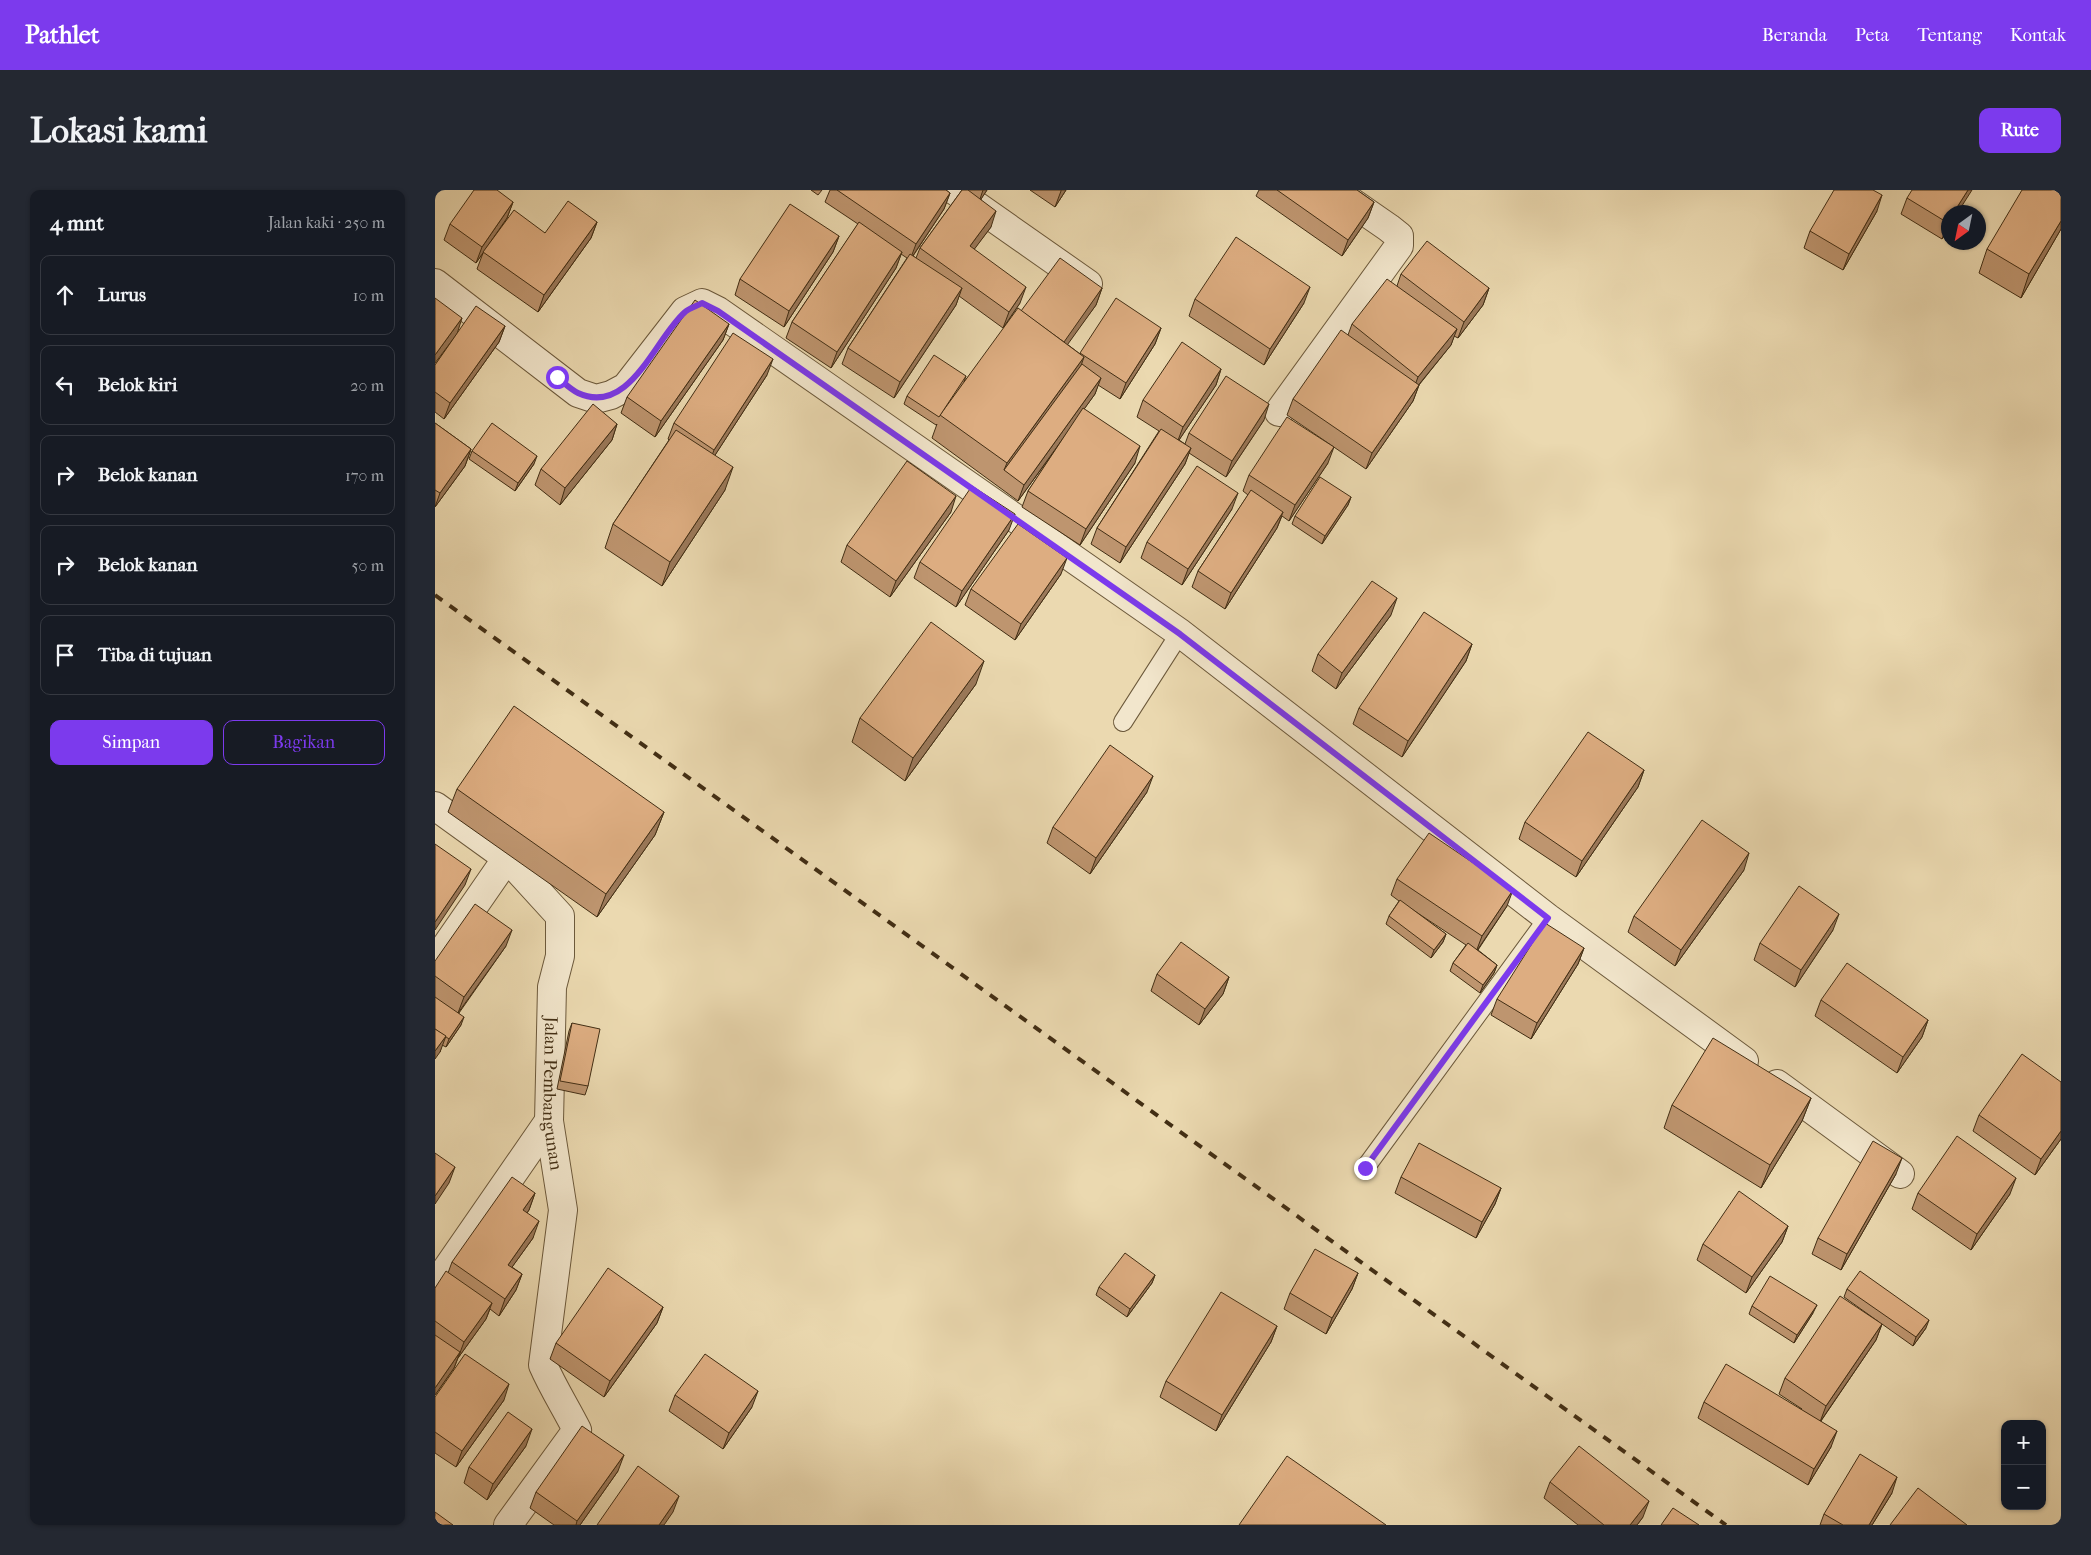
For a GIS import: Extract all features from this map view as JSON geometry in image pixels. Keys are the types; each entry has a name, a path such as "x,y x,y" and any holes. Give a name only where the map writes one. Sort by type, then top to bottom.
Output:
{"street":[{"path":"954,190 1093,287"},
{"path":"1279,412 1399,246 1399,236 1334,190"},
{"path":"435,283 577,393 596,399 611,396 626,388 685,311 702,303 718,311 1180,634 1548,918 1900,1174"},
{"name":"Jalan Pembangunan","path":"435,806 507,858 560,916 560,956 553,987 549,1121 563,1210 543,1365 553,1388 564,1404 577,1430 508,1525"},
{"path":"435,962 507,858"},
{"path":"435,1286 549,1121"}],"lane":[{"path":"1123,722 1180,634"},
{"path":"1365,1168 1548,918"}],"building":[{"path":"474,190 497,190 513,202 482,247 450,224"},
{"path":"837,190 946,190 950,193 916,244"},
{"path":"962,190 968,190 996,211 970,246 1026,287 1009,312 920,248"},
{"path":"1277,190 1357,190 1374,202 1348,240"},
{"path":"1834,190 1873,190 1882,195 1849,254 1810,231"},
{"path":"1912,190 1968,190 1958,205 1941,205 1941,219 1907,198"},
{"path":"2022,190 2061,190 2061,221 2029,274 1987,249"},
{"path":"568,201 597,222 544,295 483,252 514,210 545,233"},
{"path":"790,204 839,236 789,311 740,279"},
{"path":"859,222 902,252 837,352 792,322"},
{"path":"1236,237 1310,287 1270,349 1195,299"},
{"path":"1427,241 1489,288 1464,322 1401,274"},
{"path":"910,254 962,288 900,382 848,348"},
{"path":"1060,258 1102,288 1064,342 1021,311"},
{"path":"1387,279 1457,329 1418,377 1352,324"},
{"path":"435,298 462,318 435,355"},
{"path":"1116,298 1161,328 1126,383 1080,353"},
{"path":"695,300 729,324 661,421 627,397"},
{"path":"476,306 505,326 450,403 435,392 435,365"},
{"path":"1018,308 1084,357 1007,463 940,415"},
{"path":"1341,330 1419,385 1372,453 1293,399"},
{"path":"733,333 773,359 714,450 674,423"},
{"path":"1182,342 1221,369 1183,427 1143,400"},
{"path":"934,355 966,376 939,417 907,396"},
{"path":"1082,364 1101,378 1024,485 1004,470"},
{"path":"1226,376 1269,404 1232,461 1189,433"},
{"path":"593,404 617,424 565,488 541,469"},
{"path":"1083,408 1140,446 1086,529 1028,491"},
{"path":"1287,417 1334,447 1295,505 1249,475"},
{"path":"435,423 471,449 440,493 435,490"},
{"path":"492,423 537,456 518,483 472,451"},
{"path":"1161,429 1191,448 1126,547 1097,528"},
{"path":"676,430 733,467 670,562 613,524"},
{"path":"907,461 956,496 896,581 847,545"},
{"path":"1197,466 1238,493 1188,569 1147,542"},
{"path":"1320,477 1351,497 1325,536 1295,516"},
{"path":"972,486 1015,514 962,591 920,562"},
{"path":"1251,490 1283,512 1231,593 1198,571"},
{"path":"1018,524 1067,558 1021,624 971,589"},
{"path":"1372,581 1397,598 1342,673 1318,654"},
{"path":"1424,612 1472,644 1408,741 1359,708"},
{"path":"931,622 984,661 913,758 860,718"},
{"path":"514,706 664,812 606,894 457,789"},
{"path":"1588,732 1644,770 1582,861 1525,822"},
{"path":"1110,745 1153,776 1096,858 1053,827"},
{"path":"1702,820 1749,853 1681,950 1634,916"},
{"path":"1429,833 1513,890 1482,936 1397,879"},
{"path":"435,844 471,869 435,922"},
{"path":"1799,886 1839,914 1801,970 1760,943"},
{"path":"1400,900 1446,934 1434,950 1389,916"},
{"path":"475,904 512,930 464,997 435,976 435,961"},
{"path":"1545,923 1584,948 1537,1023 1497,999"},
{"path":"1181,942 1229,977 1205,1009 1157,974"},
{"path":"1468,943 1497,965 1483,985 1453,963"},
{"path":"1847,963 1928,1020 1903,1057 1821,1000"},
{"path":"435,997 464,1017 449,1039 435,1029"},
{"path":"572,1023 600,1029 588,1086 560,1081"},
{"path":"435,1029 446,1036 435,1051"},
{"path":"1713,1038 1811,1098 1770,1165 1672,1105"},
{"path":"2022,1054 2061,1082 2061,1131 2041,1159 1979,1115"},
{"path":"1957,1136 2016,1178 1977,1234 1918,1193"},
{"path":"1873,1141 1902,1158 1847,1254 1818,1238"},
{"path":"1419,1143 1501,1188 1482,1222 1401,1177"},
{"path":"435,1153 455,1167 435,1196"},
{"path":"512,1177 535,1193 523,1210 539,1221 508,1265 522,1274 505,1299 452,1262"},
{"path":"1739,1191 1788,1226 1752,1277 1703,1244"},
{"path":"1315,1249 1358,1273 1332,1318 1290,1293"},
{"path":"1125,1253 1155,1275 1130,1309 1099,1287"},
{"path":"608,1268 663,1307 610,1381 556,1343"},
{"path":"446,1271 492,1303 464,1342 435,1321 435,1288"},
{"path":"1860,1271 1929,1320 1916,1337 1847,1289"},
{"path":"1770,1276 1817,1305 1797,1335 1752,1306"},
{"path":"1221,1292 1277,1326 1222,1415 1166,1381"},
{"path":"1840,1296 1882,1324 1826,1406 1785,1378"},
{"path":"435,1335 460,1352 435,1388"},
{"path":"465,1354 509,1384 462,1451 435,1432 435,1397"},
{"path":"705,1354 758,1391 729,1433 675,1395"},
{"path":"1726,1364 1837,1431 1814,1469 1704,1402"},
{"path":"508,1412 532,1429 493,1484 469,1467"},
{"path":"582,1426 624,1455 577,1521 536,1492"},
{"path":"1579,1446 1649,1501 1630,1525 1604,1525 1550,1482"},
{"path":"1860,1454 1897,1477 1869,1525 1843,1525 1824,1514"},
{"path":"1287,1456 1386,1525 1239,1525"},
{"path":"638,1466 679,1496 659,1525 597,1525"},
{"path":"1918,1488 1967,1525 1890,1525"},
{"path":"1673,1508 1699,1525 1661,1525"},
{"path":"435,1512 453,1525 435,1525"}],"railway":[{"path":"435,595 1726,1525"}],"route":[{"path":"557,377 577,393 596,399 611,396 626,388 685,311 702,303 718,311 1180,634 1548,918 1365,1168"}]}
